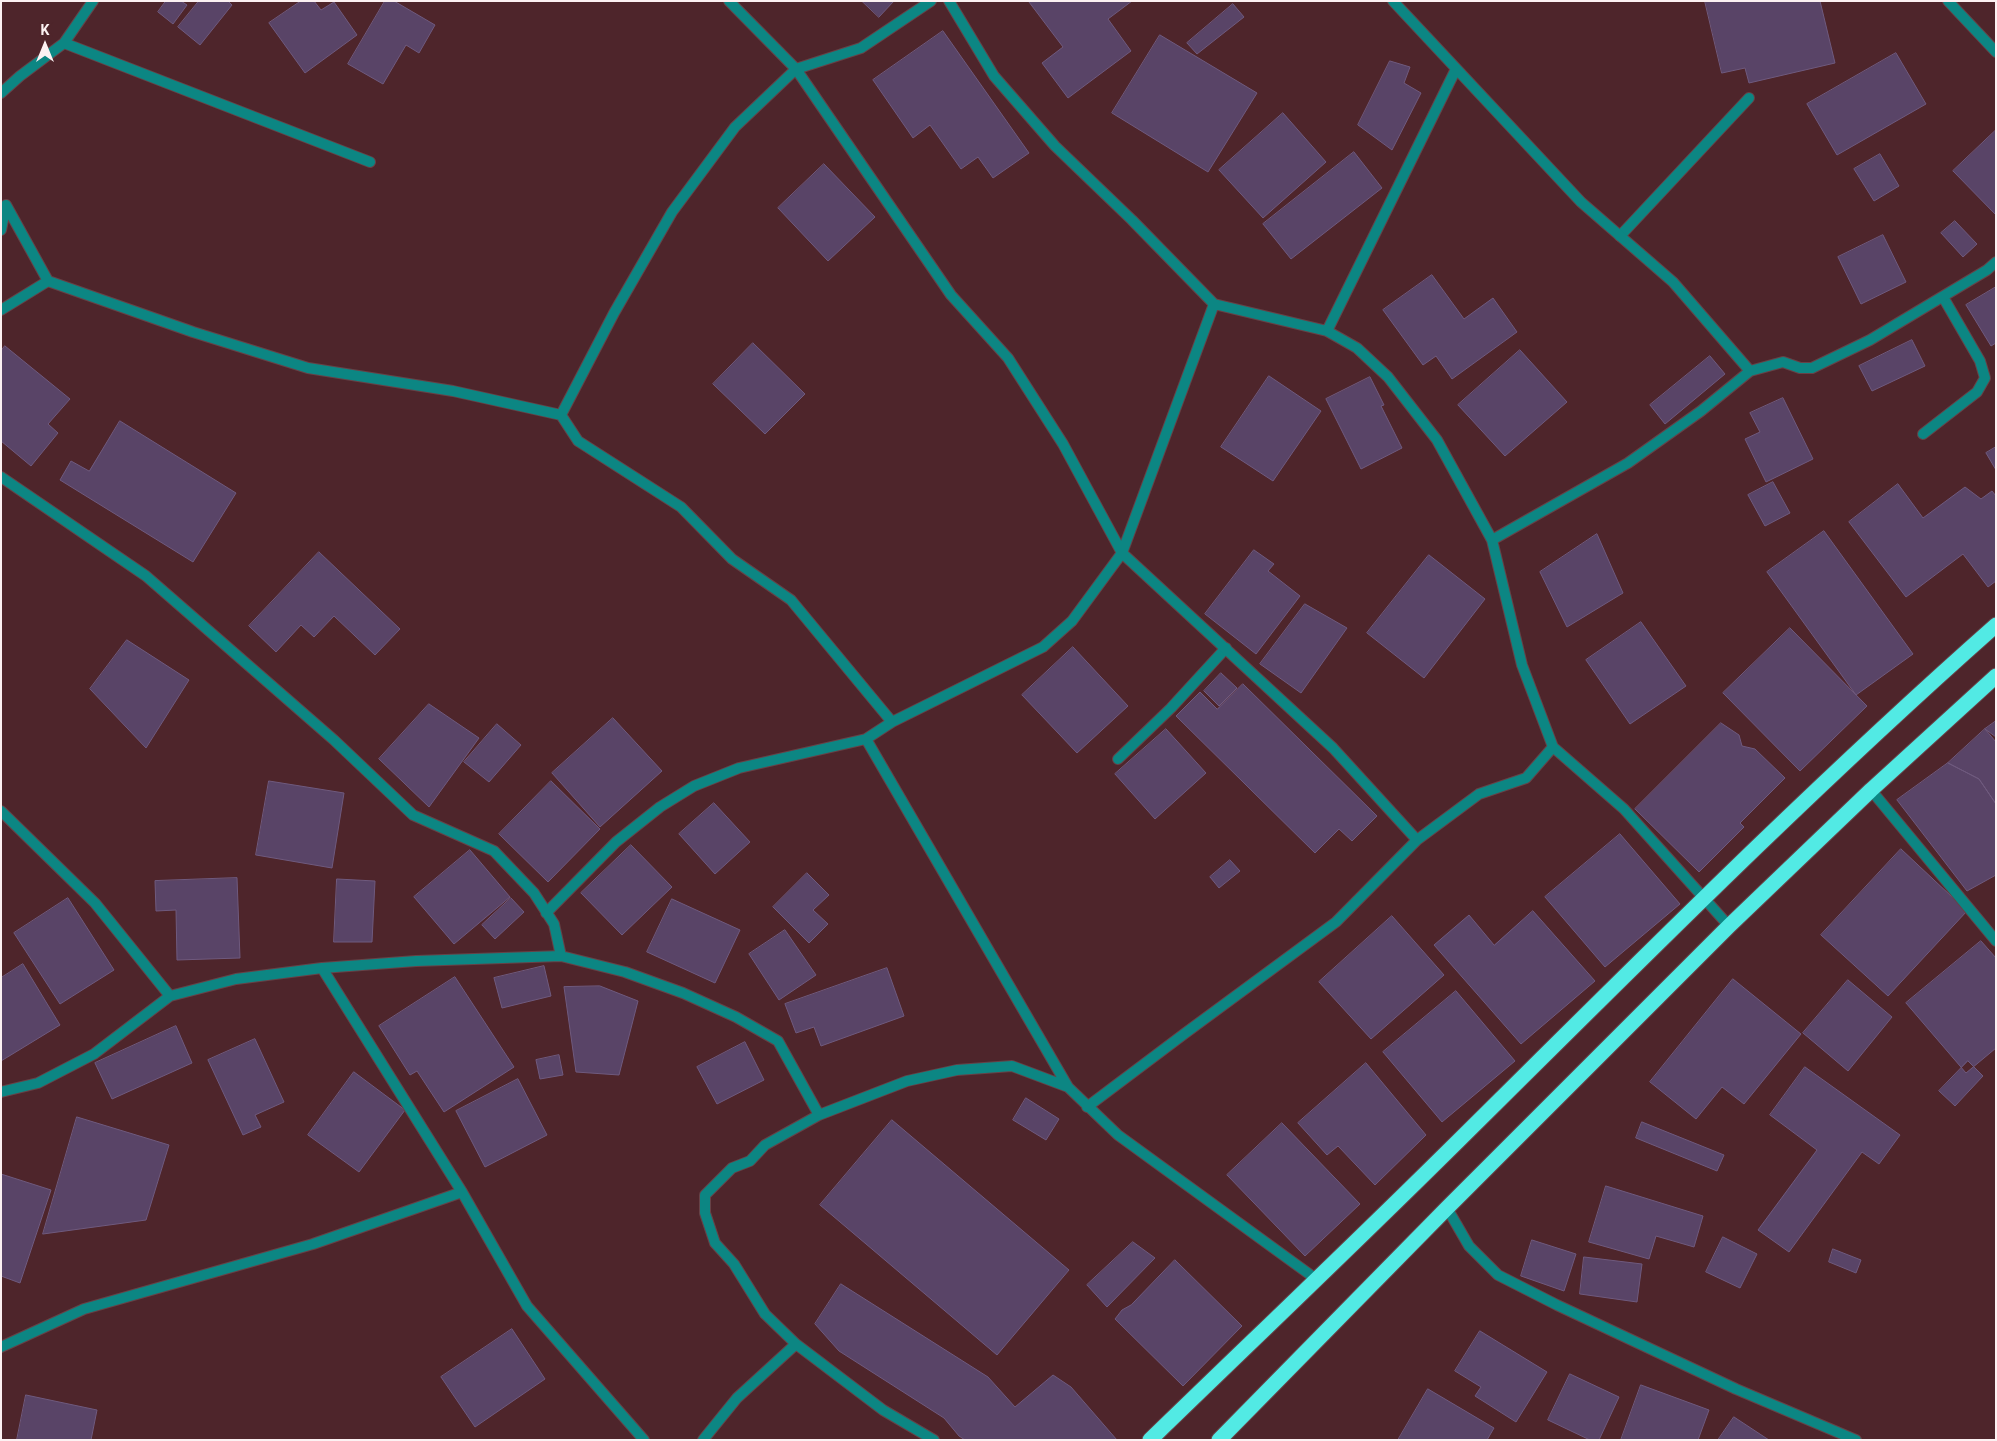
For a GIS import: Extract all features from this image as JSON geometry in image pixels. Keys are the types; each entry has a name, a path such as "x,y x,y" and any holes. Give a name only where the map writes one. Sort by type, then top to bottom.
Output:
{"highway":[{"path":"1150,1440 1705,897 1898,711 1996,625"},
{"path":"1220,1439 1446,1208 1729,926 1871,790 1996,676"}],"street":[{"path":"1,93 20,76 64,43 93,1"},
{"path":"729,1 796,69 951,295 1008,358 1063,444 1122,553 1333,748 1417,840"},
{"path":"561,416 614,313 672,212 735,127 796,69 861,48 931,1"},
{"path":"949,1 994,76 1055,146 1132,220 1214,304 1326,331 1358,348 1388,377 1437,440 1492,540 1522,665 1553,747 1624,809 1705,897 1729,926"},
{"path":"1394,1 1581,202 1673,282 1750,371"},
{"path":"1948,1 1996,52"},
{"path":"64,43 370,162"},
{"path":"1326,331 1456,69"},
{"path":"1620,236 1749,98"},
{"path":"1,230 6,205 48,282 193,332 308,368 453,391 561,416 578,441 681,507 732,559 791,600 892,722"},
{"path":"1492,540 1628,463 1701,411 1750,371 1783,362 1800,368 1812,368 1870,340 1987,270 1996,262"},
{"path":"1,310 48,282"},
{"path":"1923,434 1977,392 1985,378 1980,361 1943,297"},
{"path":"546,913 616,842 660,807 694,786 739,768 866,739 892,722 1043,647 1072,621 1122,553 1214,304"},
{"path":"1,477 146,576 334,740 413,815 494,851 534,893 554,924 561,956"},
{"path":"1118,759 1171,708 1226,648"},
{"path":"866,739 1068,1087 1118,1135 1316,1279"},
{"path":"1087,1107 1336,922 1417,840 1479,794 1526,778 1553,747"},
{"path":"1871,790 1996,941"},
{"path":"1,811 95,902 170,996"},
{"path":"1,1092 38,1083 94,1054 170,996 236,979 322,968 416,961 561,956 625,972 683,993 736,1018 778,1041 819,1114"},
{"path":"322,968 462,1192 527,1306 644,1440"},
{"path":"934,1440 882,1410 796,1344 765,1314 734,1264 715,1243 705,1213 705,1195 732,1168 750,1161 765,1145 819,1114 907,1081 957,1070 1012,1066 1068,1087"},
{"path":"1,1347 84,1309 313,1244 462,1192"},
{"path":"1446,1208 1469,1246 1498,1275 1557,1305 1736,1389 1856,1440"},
{"path":"703,1440 737,1398 796,1344"}],"building":[{"path":"166,1 181,1 187,5 173,24 158,12"},
{"path":"199,1 228,1 232,5 200,45 178,27"},
{"path":"301,1 314,1 321,10 334,2 357,35 305,73 269,23"},
{"path":"385,1 394,1 435,25 419,53 406,45 383,84 348,64"},
{"path":"862,1 894,1 879,17"},
{"path":"1132,1 1108,19 1131,51 1068,98 1042,63 1063,47 1029,2"},
{"path":"1705,1 1820,1 1835,63 1749,83 1745,68 1722,73"},
{"path":"1233,4 1244,17 1197,54 1187,43"},
{"path":"943,31 1029,153 993,178 978,157 961,169 930,125 913,138 873,80"},
{"path":"1160,35 1257,93 1208,172 1112,113"},
{"path":"1896,53 1926,104 1837,155 1807,104"},
{"path":"1390,61 1410,67 1404,83 1421,93 1392,150 1358,125"},
{"path":"1283,113 1326,162 1263,218 1219,170"},
{"path":"1996,130 1996,215 1953,171"},
{"path":"1354,152 1382,188 1291,259 1263,224"},
{"path":"1880,154 1899,186 1874,201 1854,169"},
{"path":"824,164 875,217 828,261 778,208"},
{"path":"1955,221 1977,244 1963,257 1941,233"},
{"path":"1883,235 1906,282 1861,304 1838,257"},
{"path":"1432,275 1464,319 1493,298 1517,332 1452,379 1436,356 1423,365 1383,310"},
{"path":"1996,287 1996,343 1991,346 1966,305"},
{"path":"1912,340 1925,366 1872,391 1859,366"},
{"path":"753,343 805,394 765,434 713,384"},
{"path":"5,346 70,399 48,424 58,433 31,466 1,441 1,351"},
{"path":"1520,350 1567,402 1505,456 1458,405"},
{"path":"1710,356 1725,374 1665,424 1650,405"},
{"path":"1269,376 1321,411 1273,481 1221,447"},
{"path":"1370,377 1384,405 1381,406 1402,448 1361,469 1326,399"},
{"path":"1783,398 1813,459 1766,482 1745,439 1760,432 1750,413"},
{"path":"120,421 236,493 193,562 60,480 71,461 89,471"},
{"path":"1996,447 1996,470 1986,453"},
{"path":"1773,482 1790,513 1765,526 1748,495"},
{"path":"1898,484 1923,518 1965,487 1981,499 1992,491 1996,496 1996,581 1988,587 1963,554 1906,597 1849,522"},
{"path":"1824,531 1913,654 1856,695 1767,572"},
{"path":"1597,534 1623,593 1567,627 1540,572"},
{"path":"1254,550 1274,564 1268,571 1300,596 1256,654 1205,614"},
{"path":"319,552 400,629 375,655 334,616 314,637 301,625 276,652 249,626"},
{"path":"1429,555 1485,599 1424,678 1367,633"},
{"path":"1305,604 1347,628 1301,693 1260,664"},
{"path":"1641,622 1686,686 1630,724 1586,660"},
{"path":"1790,628 1867,706 1800,771 1723,693"},
{"path":"127,640 189,680 146,748 90,689"},
{"path":"1073,647 1128,706 1077,753 1022,695"},
{"path":"1221,673 1237,688 1219,706 1204,691"},
{"path":"1243,684 1377,816 1352,841 1339,829 1315,853 1176,716 1200,692 1217,709"},
{"path":"429,704 479,738 429,807 379,759"},
{"path":"613,718 662,771 600,827 552,773"},
{"path":"1996,721 1996,737 1985,729"},
{"path":"1721,723 1739,735 1742,746 1755,749 1785,778 1740,823 1744,827 1699,872 1635,809"},
{"path":"497,724 521,745 489,782 464,762"},
{"path":"1166,729 1206,773 1155,819 1115,774"},
{"path":"1985,729 1996,742 1996,804 1979,779 1948,763"},
{"path":"1948,763 1979,779 1996,804 1996,875 1967,891 1897,800"},
{"path":"269,781 344,793 332,868 256,855"},
{"path":"551,781 600,829 548,882 499,834"},
{"path":"714,803 750,842 715,874 679,834"},
{"path":"1620,834 1680,904 1605,967 1545,897"},
{"path":"631,845 672,887 622,935 581,893"},
{"path":"1901,849 1967,911 1888,996 1821,935"},
{"path":"470,850 510,897 454,944 414,897"},
{"path":"1230,860 1240,871 1219,888 1210,877"},
{"path":"807,873 829,895 813,910 828,924 809,943 773,907"},
{"path":"237,878 240,958 177,960 176,910 156,911 155,881"},
{"path":"337,879 375,881 372,942 334,942"},
{"path":"68,898 114,970 60,1004 14,933"},
{"path":"511,898 524,912 495,939 482,925"},
{"path":"672,899 740,930 715,983 647,952"},
{"path":"1533,911 1595,981 1521,1044 1434,945 1469,915 1494,945"},
{"path":"1392,916 1444,975 1371,1039 1319,982"},
{"path":"785,930 816,975 779,1000 749,954"},
{"path":"1981,941 1996,958 1996,1048 1966,1073 1906,1003"},
{"path":"23,964 60,1025 1,1061 1,978"},
{"path":"544,966 551,996 502,1008 494,978"},
{"path":"887,968 904,1016 821,1046 814,1027 796,1033 785,1004"},
{"path":"455,977 514,1067 444,1112 417,1071 410,1075 379,1026"},
{"path":"1733,979 1801,1034 1744,1104 1722,1087 1696,1119 1650,1082"},
{"path":"1848,980 1892,1017 1848,1071 1803,1033"},
{"path":"600,986 638,1001 619,1075 576,1072 564,987"},
{"path":"1456,991 1515,1061 1442,1122 1383,1052"},
{"path":"176,1026 192,1063 112,1099 95,1063"},
{"path":"255,1039 284,1102 255,1115 261,1127 243,1135 208,1060"},
{"path":"745,1042 764,1080 717,1104 697,1067"},
{"path":"559,1055 563,1075 540,1079 536,1060"},
{"path":"1968,1061 1983,1076 1955,1106 1939,1091"},
{"path":"1366,1063 1426,1135 1375,1185 1338,1146 1327,1155 1298,1123"},
{"path":"1805,1067 1900,1135 1879,1164 1862,1152 1789,1252 1758,1230 1817,1150 1770,1115"},
{"path":"354,1072 405,1110 359,1172 308,1135"},
{"path":"518,1079 547,1135 485,1167 456,1111"},
{"path":"1026,1098 1059,1119 1046,1140 1013,1120"},
{"path":"77,1117 169,1145 146,1220 43,1234"},
{"path":"892,1120 1069,1270 997,1355 820,1205"},
{"path":"1642,1122 1724,1155 1717,1171 1636,1138"},
{"path":"1282,1123 1360,1204 1305,1256 1227,1175"},
{"path":"1,1174 51,1190 20,1283 1,1276"},
{"path":"1606,1186 1703,1216 1694,1247 1656,1236 1649,1259 1589,1242"},
{"path":"1723,1237 1757,1254 1740,1288 1706,1272"},
{"path":"1532,1240 1576,1254 1564,1291 1521,1276"},
{"path":"1133,1242 1155,1258 1107,1307 1087,1285"},
{"path":"1833,1249 1861,1260 1856,1273 1829,1262"},
{"path":"1584,1257 1642,1264 1637,1302 1580,1294"},
{"path":"1175,1260 1242,1326 1183,1386 1115,1319 1122,1310 1131,1305"},
{"path":"841,1284 988,1377 1015,1407 1053,1375 1071,1387 1117,1440 965,1440 959,1436 944,1418 839,1351 815,1324"},
{"path":"512,1329 545,1379 475,1427 441,1377"},
{"path":"1480,1331 1547,1372 1516,1422 1475,1396 1481,1387 1455,1371"},
{"path":"1570,1374 1619,1397 1599,1440 1590,1440 1548,1420"},
{"path":"1641,1385 1709,1410 1698,1440 1621,1440"},
{"path":"1428,1389 1494,1428 1487,1440 1398,1440"},
{"path":"26,1395 97,1410 91,1440 17,1440"},
{"path":"1734,1417 1769,1440 1718,1440"}]}
